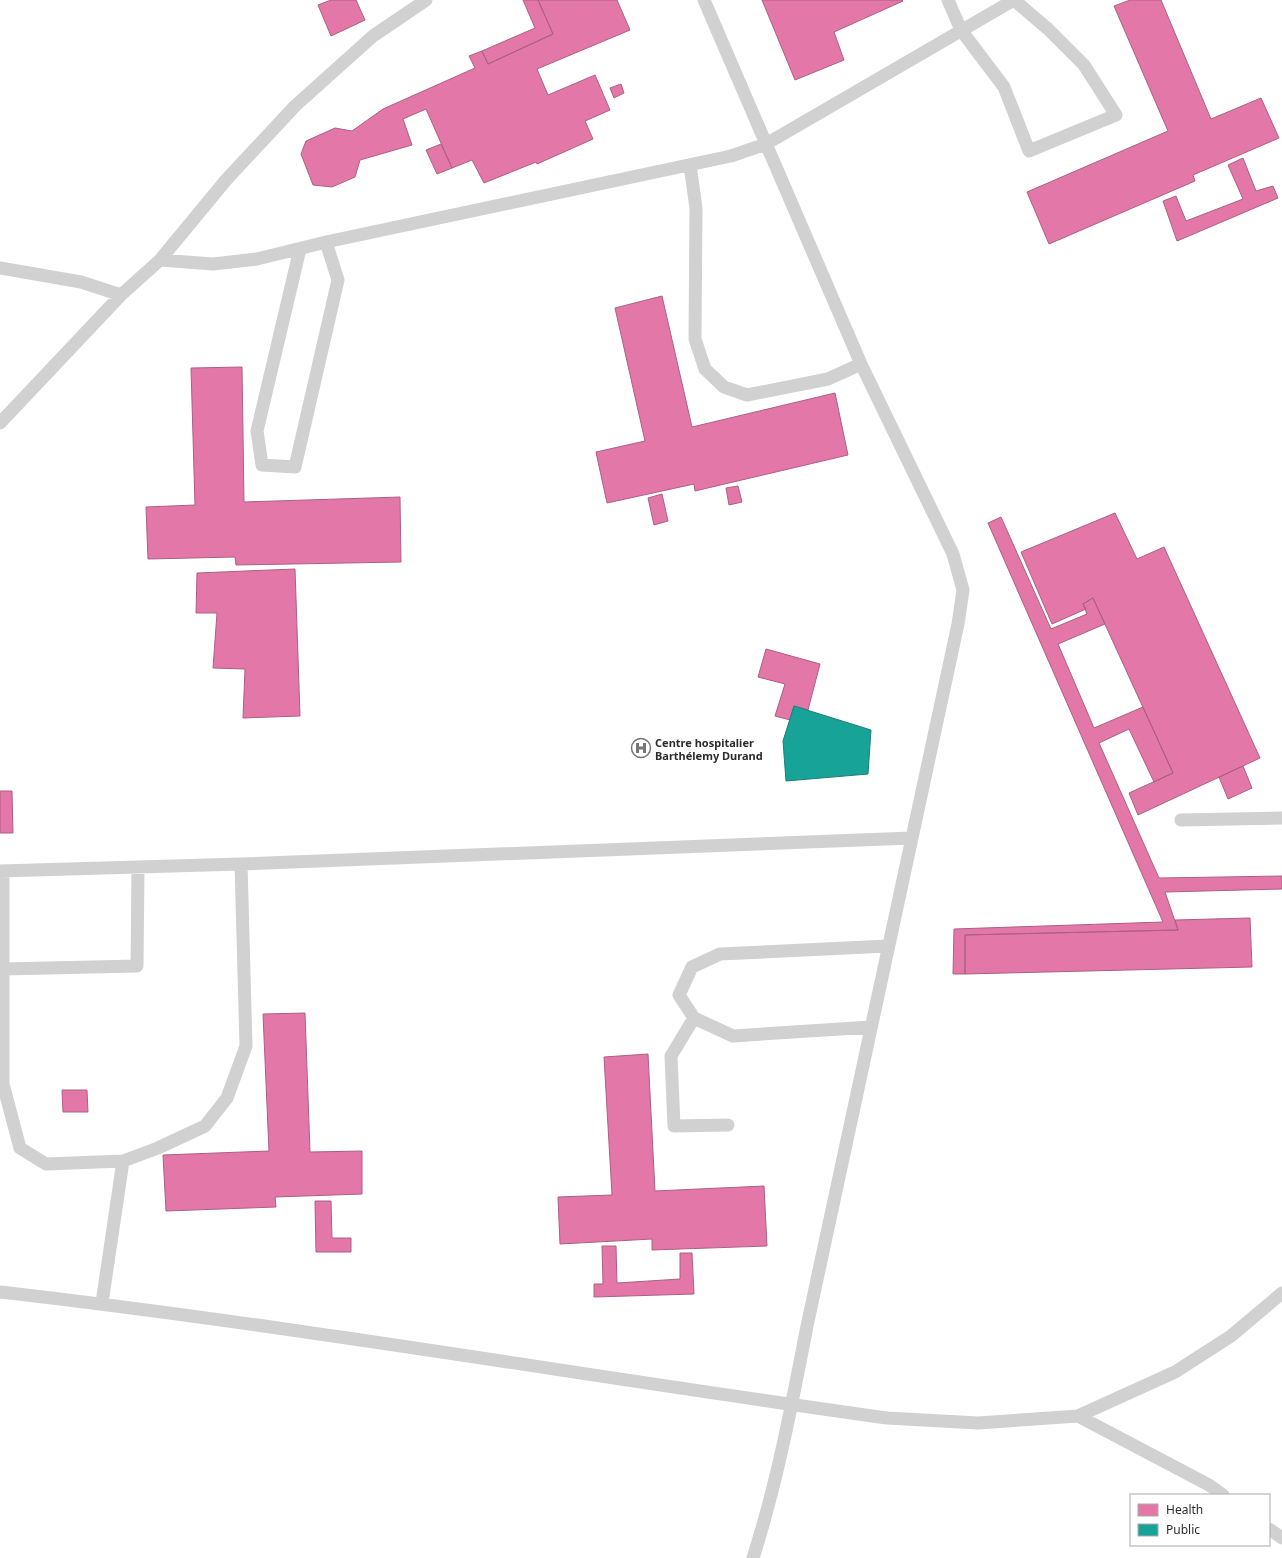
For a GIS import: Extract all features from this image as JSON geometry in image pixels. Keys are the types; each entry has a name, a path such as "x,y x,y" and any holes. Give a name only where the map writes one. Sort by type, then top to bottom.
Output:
{"lane":[{"path":"0,423 121,295 160,260 226,180 295,106 372,36 426,0"},
{"path":"704,0 861,364 953,554 963,590 958,624 807,1326 792,1405 761,1534 753,1558"},
{"path":"160,260 213,264 257,259 326,242 731,156 766,144 961,30 1014,0 1048,29 1084,65 1116,115 1029,151 1004,87 961,30 948,0"},
{"path":"690,165 696,208 695,339 704,369 724,386 748,395 828,379 861,364"},
{"path":"300,249 257,431 262,465 295,467 338,280 326,242"},
{"path":"0,268 81,282 121,295"},
{"path":"1181,820 1282,818"},
{"path":"241,864 246,1046 227,1098 206,1126 158,1148 123,1161 46,1164 20,1148 3,1084 2,871 241,864 912,838"},
{"path":"3,969 137,966 138,867"},
{"path":"871,1027 733,1036 694,1018 679,995 692,967 720,954 888,946"},
{"path":"694,1018 671,1056 674,1126 728,1125"},
{"path":"102,1304 123,1161"},
{"path":"0,1292 247,1323 887,1418 978,1423 1078,1416 1175,1372 1231,1336 1282,1293"},
{"path":"1078,1416 1221,1494"},
{"path":"1270,1530 1282,1538"}],"building: Health":[{"path":"331,0 356,0 365,20 331,36 318,5"},
{"path":"523,0 538,0 553,34 488,64 482,51 535,28"},
{"path":"538,0 617,0 630,30 537,69 548,95 595,75 610,110 585,121 593,139 537,164 536,162 484,183 472,160 452,168 426,109 403,119 412,145 360,160 355,177 332,187 313,185 301,154 306,141 335,128 352,131 383,109 475,68 469,56 482,51 488,64 553,34"},
{"path":"762,0 903,1 834,32 844,60 795,80"},
{"path":"1130,0 1161,0 1211,119 1261,98 1279,138 1193,175 1195,181 1049,244 1027,192 1168,131 1114,6"},
{"path":"621,84 624,93 614,98 610,88"},
{"path":"441,144 452,168 437,174 426,150"},
{"path":"1243,158 1256,191 1273,186 1278,198 1177,241 1163,201 1176,196 1186,221 1243,199 1228,165"},
{"path":"662,296 692,427 835,393 848,455 695,491 694,484 607,503 596,452 645,441 615,308"},
{"path":"242,367 244,502 400,497 401,562 236,565 235,557 148,559 146,507 195,505 191,368"},
{"path":"738,486 742,502 729,505 726,488"},
{"path":"662,494 668,521 654,525 648,498"},
{"path":"1115,513 1137,559 1164,547 1260,758 1138,815 1129,793 1173,773 1093,598 1083,604 1086,609 1052,624 1021,552"},
{"path":"1001,517 1051,629 1087,614 1083,604 1093,598 1105,624 1058,644 1094,728 1143,707 1173,773 1154,782 1129,729 1099,743 1159,878 1282,876 1282,889 1165,892 1178,930 965,935 965,974 953,974 954,929 1163,922 988,523"},
{"path":"295,569 300,716 243,718 245,669 213,668 217,613 196,613 197,573"},
{"path":"766,649 820,664 808,710 794,706 790,720 775,716 785,684 758,677"},
{"path":"1243,766 1252,788 1228,799 1219,777"},
{"path":"0,791 12,791 13,833 0,833"},
{"path":"1250,918 1252,967 965,974 965,935 1178,930 1175,920"},
{"path":"305,1013 310,1152 362,1151 362,1194 275,1197 276,1207 166,1211 163,1155 269,1151 263,1014"},
{"path":"648,1054 655,1191 764,1186 767,1246 652,1250 652,1239 560,1244 558,1197 612,1195 604,1057"},
{"path":"62,1090 87,1090 88,1112 63,1112"},
{"path":"315,1201 331,1201 332,1238 351,1238 351,1252 316,1252"},
{"path":"602,1246 616,1246 617,1283 680,1279 680,1253 692,1253 694,1294 594,1297 594,1284 603,1284"}],"building: Public":[{"path":"794,706 871,730 868,774 786,781 783,741"}],"place":[{"name":"Centre hospitalier Barthélemy Durand","path":"641,748"}]}
